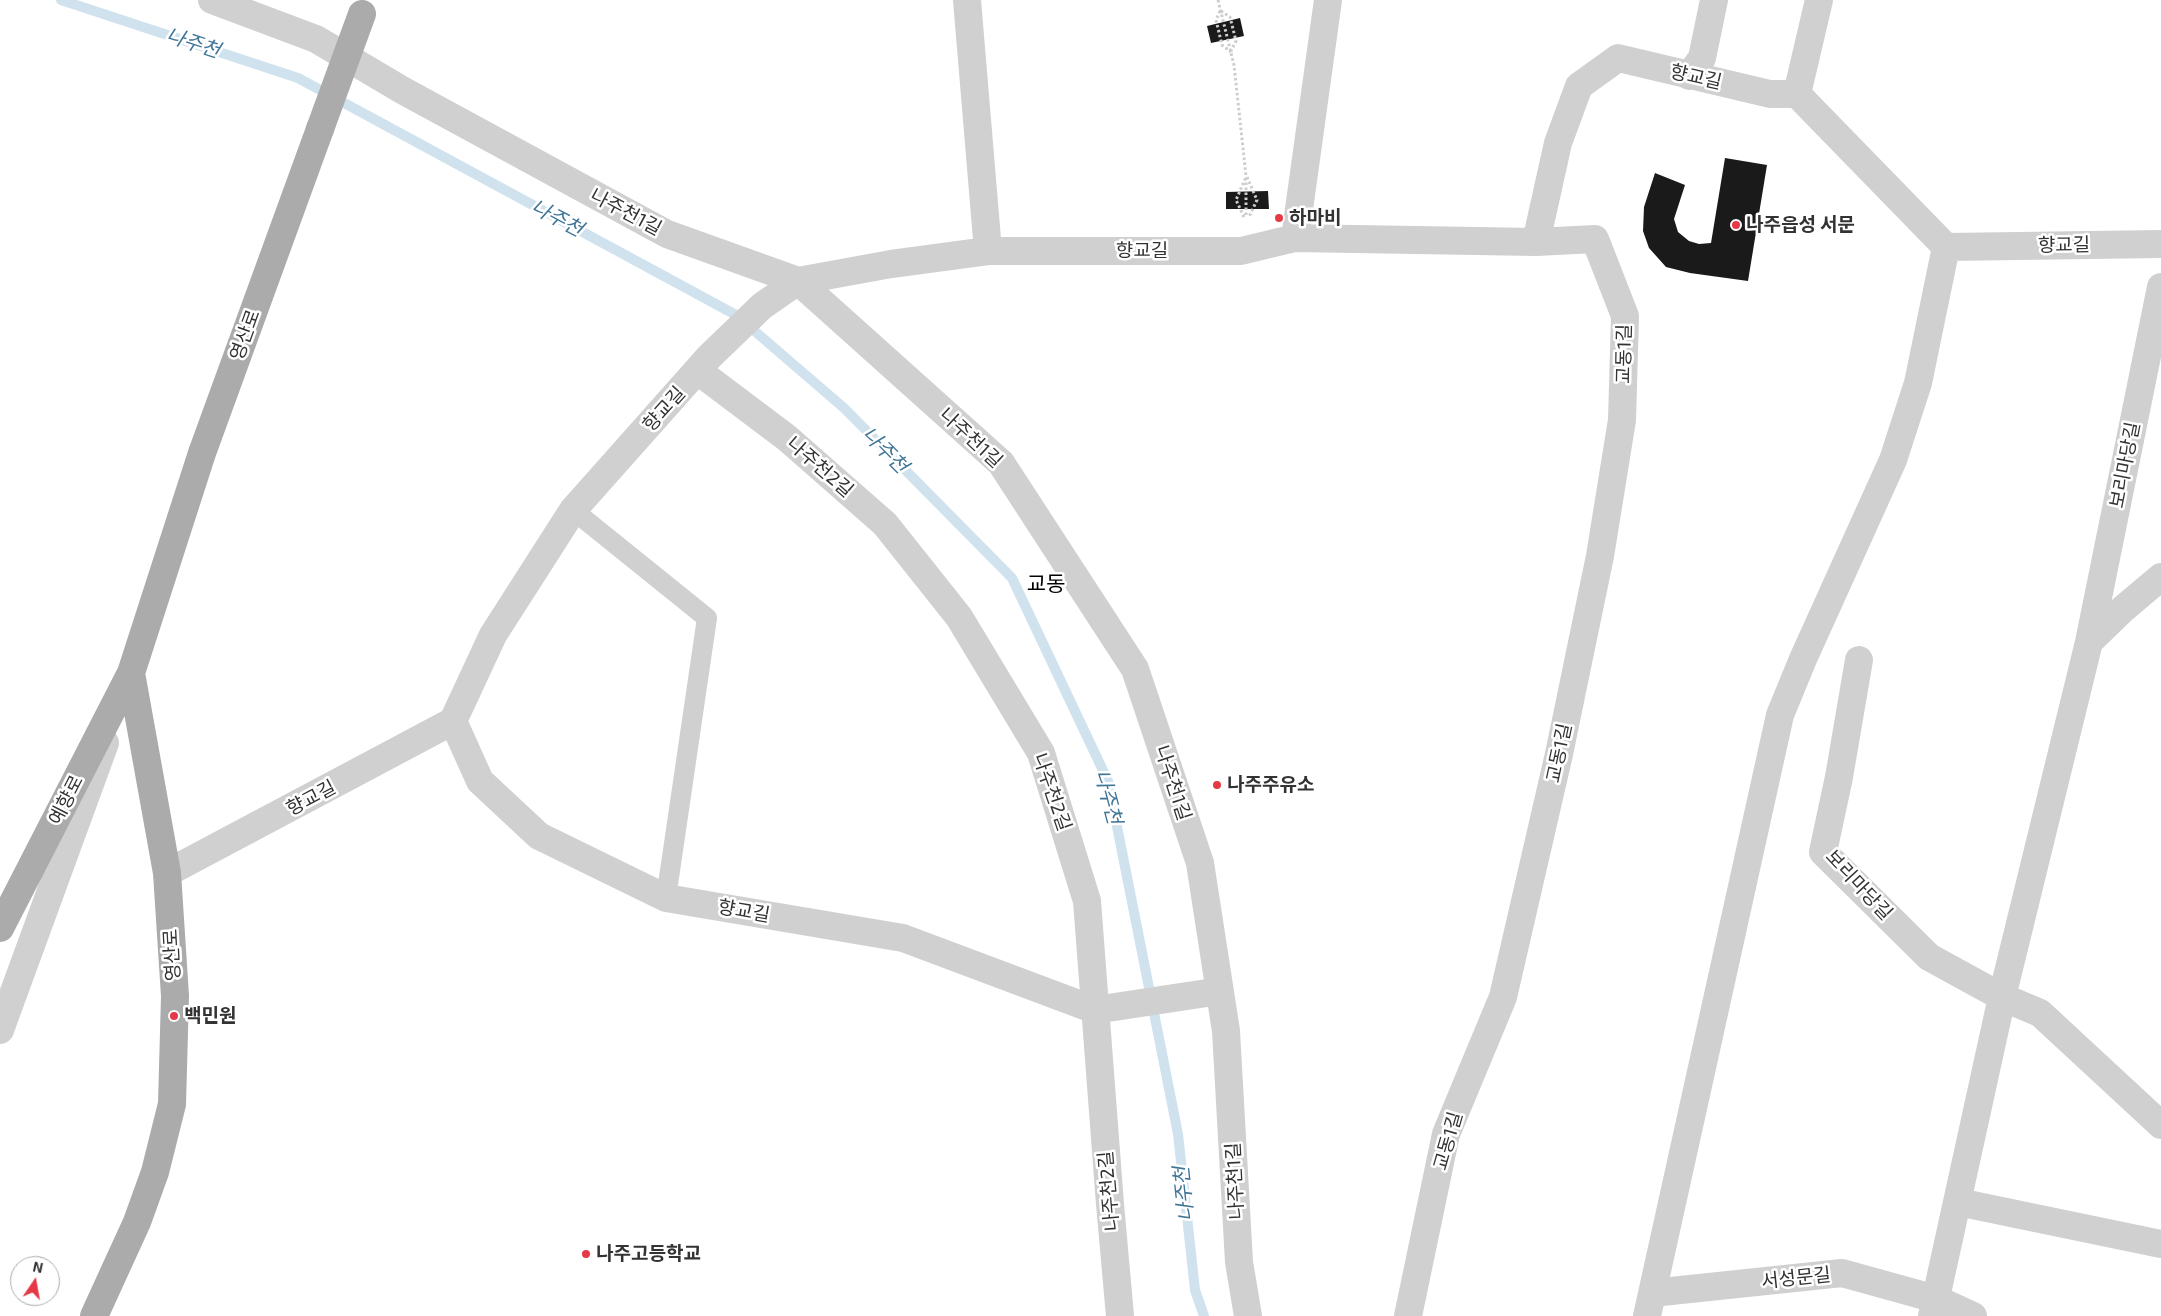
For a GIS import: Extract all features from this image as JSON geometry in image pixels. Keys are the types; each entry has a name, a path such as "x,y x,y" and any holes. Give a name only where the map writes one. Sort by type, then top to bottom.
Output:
{"main road":[{"name":"영산로","path":"94,1316 137,1222 155,1172 172,1104 175,996 167,873 131,673 202,452 364,7"},
{"name":"예향로","path":"0,928 131,673"}],"street":[{"name":"나주천1길","path":"212,0 316,39 402,90 668,234 798,280 1001,463 1135,668 1200,863 1226,1031 1239,1262 1248,1316"},
{"path":"966,0 988,251"},
{"path":"1295,238 1328,0"},
{"path":"1689,76 1702,58 1714,0"},
{"path":"1650,1305 1780,715 1803,659 1893,460 1918,383 1946,247 1797,94 1819,0"},
{"name":"향교길","path":"167,873 453,721 493,635 573,510 704,364 762,306 798,280 891,264 988,251 1241,251 1295,238 1536,242 1558,143 1579,86 1618,58 1770,94 1797,94"},
{"name":"교동1길","path":"1408,1316 1446,1134 1504,997 1571,698 1600,556 1622,420 1625,316 1595,239 1536,242"},
{"name":"향교길","path":"1946,247 2161,244"},
{"name":"보리마당길","path":"1934,1307 2002,997 2089,642 2161,287"},
{"name":"나주천2길","path":"704,364 885,524 959,617 1041,753 1088,901 1120,1316"},
{"path":"2089,642 2123,609 2161,577"},
{"name":"보리마당길","path":"1859,660 1839,777 1823,852 1929,957 2002,997 2040,1013 2158,1117"},
{"name":"영산로","path":"0,1030 131,673"},
{"name":"향교길","path":"453,721 480,781 540,836 666,898 903,938 1095,1010"},
{"path":"1095,1010 1220,991"},
{"path":"1958,1202 2161,1244"},
{"name":"서성문길","path":"1650,1305 1842,1273 1934,1307 1974,1316"}],"lane":[{"path":"573,510 707,618 666,898"}],"path":[{"path":"1218,0 1234,65 1246,176 1246,222"},
{"path":"1221,11 1230,17 1232,23 1236,41 1231,52"},
{"path":"1221,11 1216,20 1222,44 1231,52"},
{"path":"1246,176 1257,200 1246,222"},
{"path":"1246,176 1236,200 1246,222"}],"building":[{"path":"1240,18 1244,36 1211,43 1207,26"},
{"name":"나주읍성 서문","path":"1725,158 1767,165 1748,281 1690,273 1666,267 1649,248 1643,231 1644,207 1655,173 1685,185 1674,219 1678,232 1689,241 1699,244 1711,243"},
{"path":"1268,191 1269,209 1226,209 1226,192"}],"waterway":[{"name":"나주천","path":"61,0 298,78 736,315 844,408 1012,578 1108,781 1178,1134 1195,1290 1204,1316"}],"place":[{"name":"하마비","path":"1279,218"},
{"name":"나주읍성 서문","path":"1736,225"},
{"name":"나주주유소","path":"1217,785"},
{"name":"백민원","path":"174,1016"},
{"name":"나주고등학교","path":"586,1254"}],"district":[{"name":"교동","path":"1046,584"}]}
